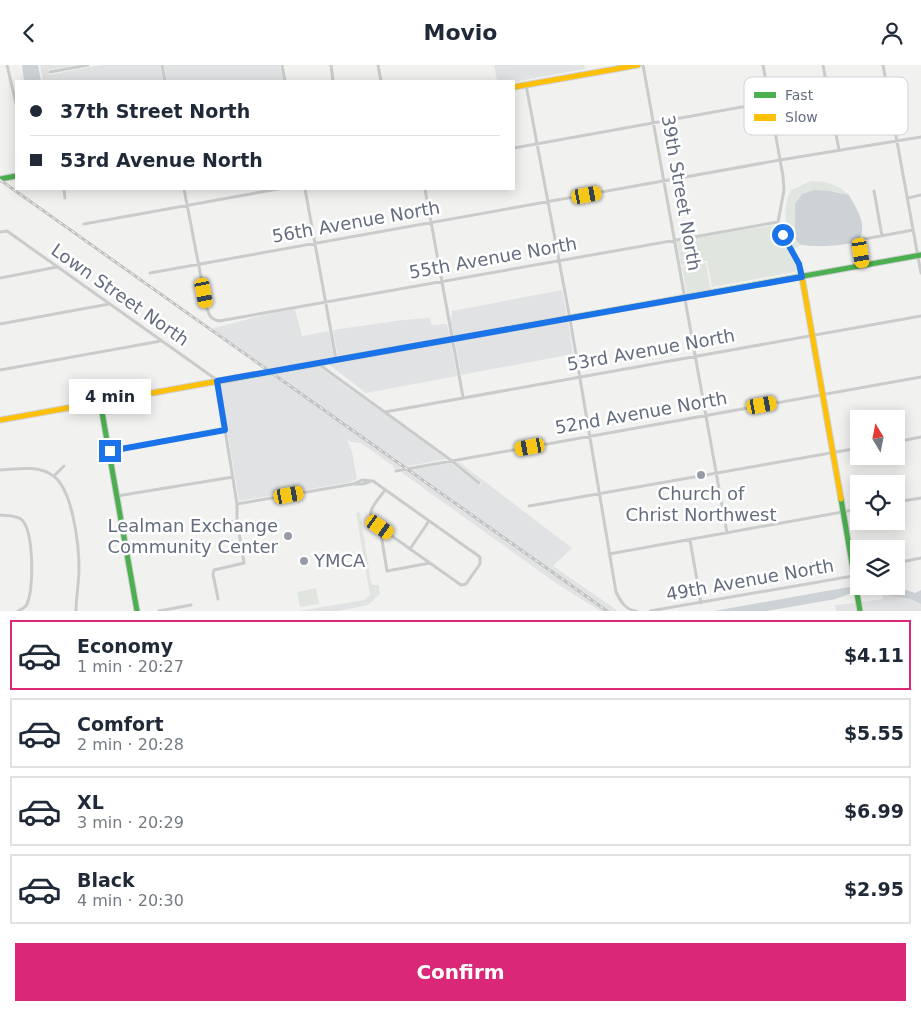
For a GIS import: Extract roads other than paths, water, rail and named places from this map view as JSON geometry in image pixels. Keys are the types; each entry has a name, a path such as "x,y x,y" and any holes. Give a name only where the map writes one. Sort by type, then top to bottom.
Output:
{"main road":[{"path":"515,87 614,67 638,65"},
{"path":"0,179 15,177"},
{"path":"0,420 919,256"},
{"path":"802,277 850,556"},
{"path":"100,401 137,611"},
{"path":"857,595 860,611"}],"street":[{"path":"7,65 15,100"},
{"path":"50,72 88,65"},
{"path":"162,65 165,80"},
{"path":"282,65 285,80"},
{"path":"331,65 333,80"},
{"path":"378,65 381,80"},
{"name":"39th Street North","path":"643,65 727,533"},
{"path":"526,84 570,319 616,591 622,603 630,610 636,611"},
{"path":"515,148 744,106"},
{"path":"775,135 784,190 778,221 799,264 802,277"},
{"path":"836,135 839,150"},
{"path":"896,135 921,273"},
{"name":"56th Avenue North","path":"150,273 780,160 921,137"},
{"path":"64,190 65,198"},
{"path":"184,190 198,265"},
{"path":"84,224 272,190"},
{"path":"305,190 336,359"},
{"path":"425,190 463,397"},
{"path":"874,191 882,236"},
{"path":"908,198 921,195"},
{"name":"55th Avenue North","path":"198,265 209,315 219,321 778,221"},
{"name":"Lown Street North","path":"0,232 7,231 217,381"},
{"path":"863,266 859,240 914,231"},
{"path":"0,278 58,267"},
{"path":"0,324 110,304"},
{"name":"53rd Avenue North","path":"385,412 921,316"},
{"path":"0,370 162,341"},
{"path":"316,363 452,461 479,483"},
{"name":"52nd Avenue North","path":"396,471 921,377"},
{"path":"217,381 233,477 237,504 237,521 244,563 214,570 213,574 218,599"},
{"path":"110,451 225,430"},
{"path":"905,440 921,437"},
{"path":"529,506 850,450"},
{"path":"54,476 64,466"},
{"path":"0,470 32,468 54,476 64,489 70,505 75,531 79,570 76,611"},
{"path":"117,496 233,477"},
{"path":"237,504 353,484 362,480 372,481 430,521 479,556 480,564 469,581 461,585 370,520 370,513 385,490"},
{"path":"905,500 921,497"},
{"path":"609,554 850,511"},
{"path":"0,515 16,516 22,520 28,534 33,570 30,596 26,606 18,611"},
{"path":"204,527 237,521"},
{"path":"410,549 430,521"},
{"path":"380,527 386,571 430,563"},
{"path":"690,540 701,603"},
{"path":"905,561 921,558"},
{"name":"49th Avenue North","path":"650,611 850,579"},
{"path":"159,611 191,605"}],"railway":[{"path":"0,180 607,611"}],"place":[{"name":"Church of Christ Northwest","path":"701,475"},
{"name":"Lealman Exchange Community Center","path":"288,536"},
{"name":"YMCA","path":"304,561"}]}
